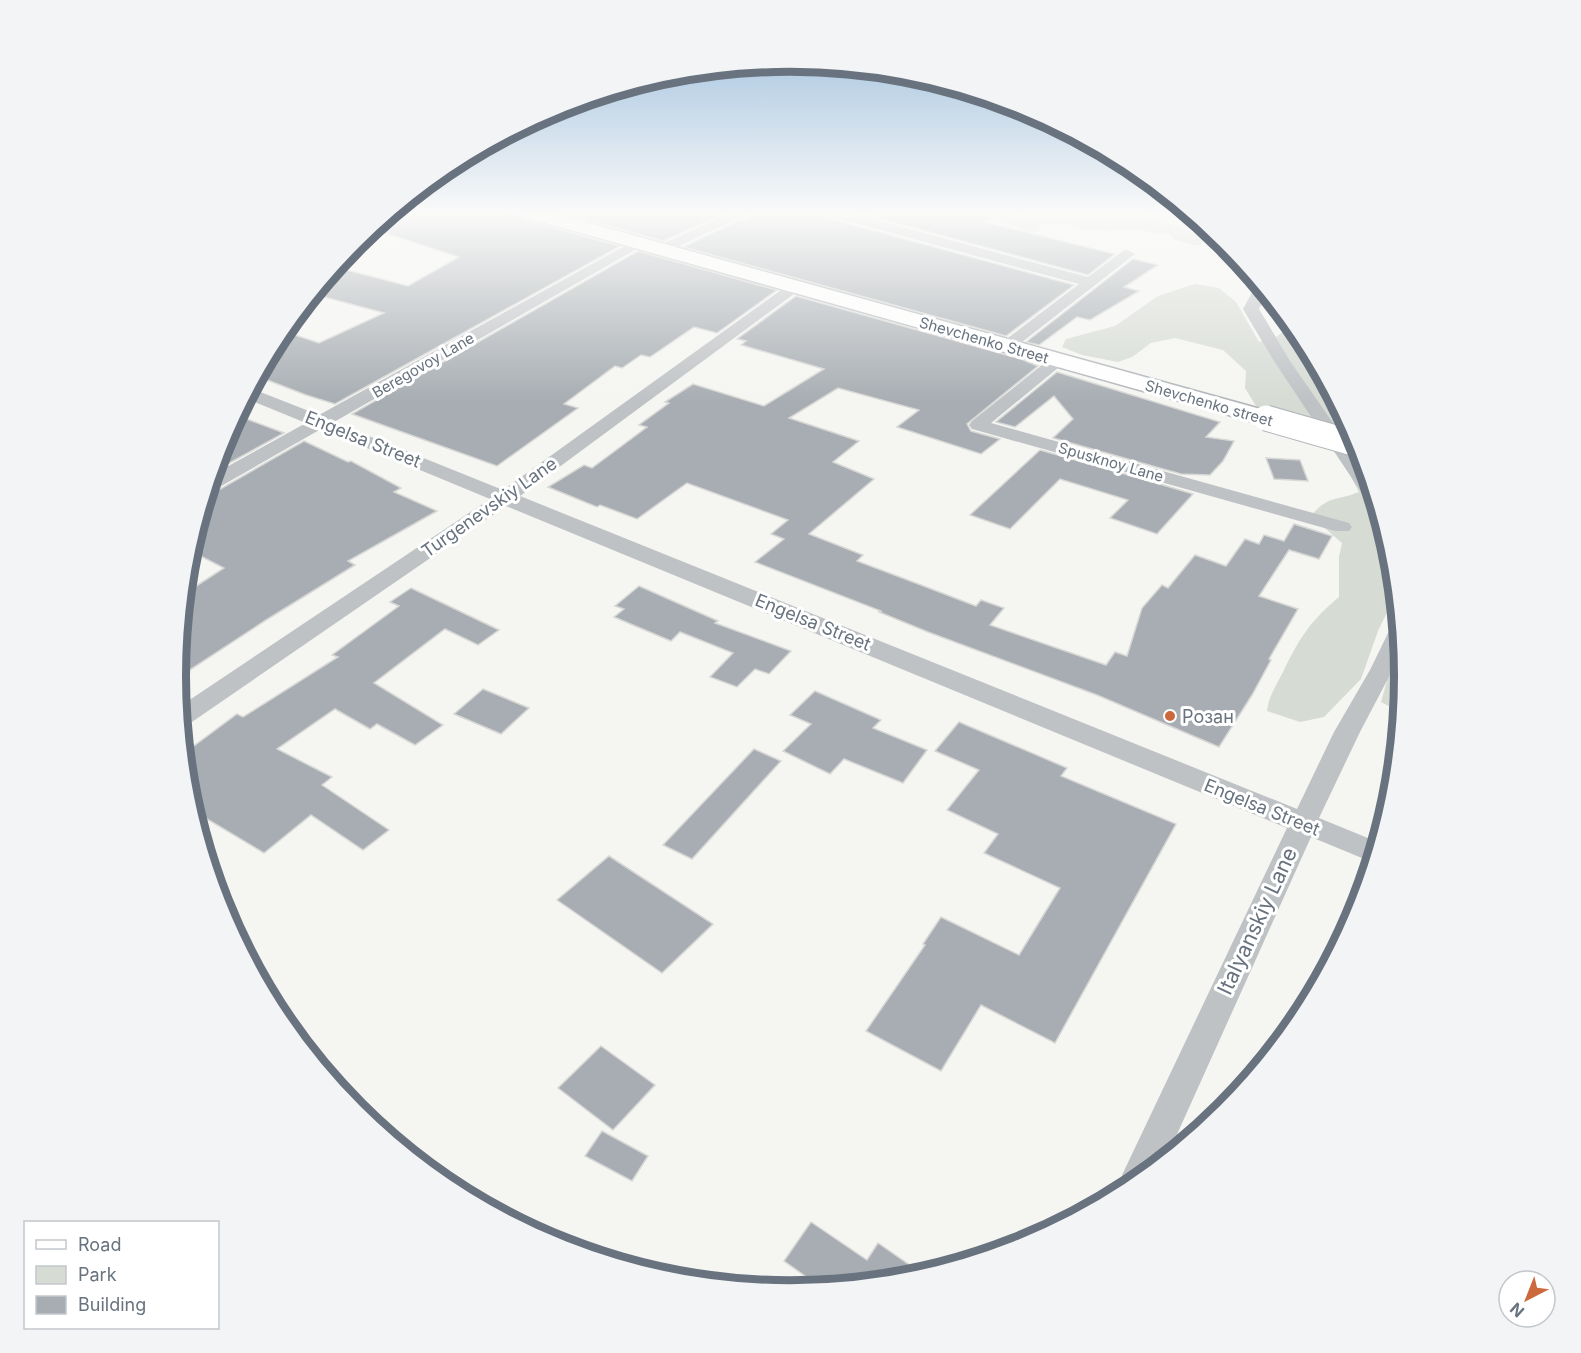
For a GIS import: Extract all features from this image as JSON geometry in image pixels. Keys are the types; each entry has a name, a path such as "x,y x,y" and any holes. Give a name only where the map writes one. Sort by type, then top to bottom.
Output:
{"street":[{"name":"Beregovoy Lane","path":"219,479 580,275"},
{"name":"Shevchenko Street","path":"748,275 1058,360"},
{"path":"1064,275 1089,282"},
{"path":"1008,346 1099,275"},
{"name":"Turgenevskiy Lane","path":"187,713 506,497 793,288"},
{"path":"1258,294 1251,309 1289,371 1362,478"},
{"name":"Shevchenko street","path":"1058,360 1347,441"},
{"name":"Spusknoy Lane","path":"1058,360 978,424 1342,527"},
{"name":"Engelsa Street","path":"255,396 1369,850"},
{"name":"Italyanskiy Lane","path":"1145,1165 1303,824 1347,732 1394,644"}],"green space":[{"path":"1195,284 1219,288 1236,302 1259,342 1276,337 1285,330 1314,374 1344,435 1256,406 1245,388 1246,371 1223,350 1175,338 1151,343 1132,357 1118,362 1082,355 1062,347 1066,339 1115,326 1158,296"},
{"path":"1359,470 1374,520 1391,605 1378,631 1361,679 1324,717 1300,722 1267,711 1269,700 1300,640 1320,614 1339,597 1339,557 1342,543 1311,516 1328,502 1359,492 1352,479"},
{"path":"1394,654 1394,709 1381,702"}],"building":[{"path":"339,275 366,275 408,286 427,275 567,275 335,404 264,379 293,334 319,343 384,313 321,296"},
{"path":"596,275 724,275 777,290 717,333 694,327 650,357 641,355 622,368 615,366 564,404 578,408 497,466 352,414"},
{"path":"785,275 1038,275 1074,285 1006,336"},
{"path":"1112,275 1142,275 1124,287 1139,291 1090,320 1077,317 1039,345 1026,342"},
{"path":"796,296 1021,359 1038,366 967,424 971,431 1000,439 981,454 897,427 919,410 838,388 789,418 859,441 833,462 874,479 809,534 863,555 857,561 976,606 981,600 1004,608 990,625 1106,665 1115,652 1127,656 1142,608 1162,585 1168,588 1195,555 1226,566 1245,539 1259,544 1264,535 1284,541 1294,524 1332,536 1319,559 1289,550 1259,596 1298,609 1269,659 1271,660 1252,695 1219,747 1097,695 928,632 879,612 881,611 755,562 784,539 771,534 788,520 687,483 637,519 600,505 597,507 548,487 584,465 592,468 647,427 639,425 669,403 665,402 693,384 764,406 824,369 741,345 746,341 737,339"},
{"path":"1057,372 1220,422 1206,437 1234,441 1223,461 1210,475 1181,474 1053,438 1073,419 1054,396 1015,427 996,422"},
{"path":"244,418 284,433 224,466"},
{"path":"304,441 348,462 351,461 401,488 394,492 437,511 348,561 355,565 186,672 187,637 193,588 224,568 199,555 217,491"},
{"path":"1040,450 1193,494 1157,534 1110,518 1128,500 1060,479 1010,529 970,515"},
{"path":"1266,458 1300,460 1308,481 1274,479"},
{"path":"639,586 718,621 715,623 791,651 769,674 755,669 737,687 710,677 733,653 680,632 671,641 614,617 624,609 615,606"},
{"path":"411,588 499,630 478,645 445,629 374,683 443,725 415,745 377,724 370,729 335,709 277,749 332,777 322,785 389,830 363,850 311,815 264,853 203,817 190,749 237,714 243,717 338,657 332,655 399,606 390,602"},
{"path":"483,689 529,708 501,734 454,714"},
{"path":"815,691 881,720 873,728 927,750 903,783 844,759 830,774 783,751 811,724 790,715"},
{"path":"959,722 1067,768 1061,776 1176,824 1055,1043 981,1005 941,1071 866,1031 925,945 923,944 941,917 1019,955 1060,888 984,853 998,834 947,810 979,770 935,751"},
{"path":"754,749 781,761 692,859 663,845"},
{"path":"609,856 713,924 662,973 557,900"},
{"path":"601,1046 655,1085 613,1130 558,1088"},
{"path":"602,1131 648,1156 632,1181 585,1156"},
{"path":"811,1222 867,1260 878,1243 914,1268 869,1276 811,1280 784,1261"}],"place":[{"name":"Розан","path":"1170,716"}]}
